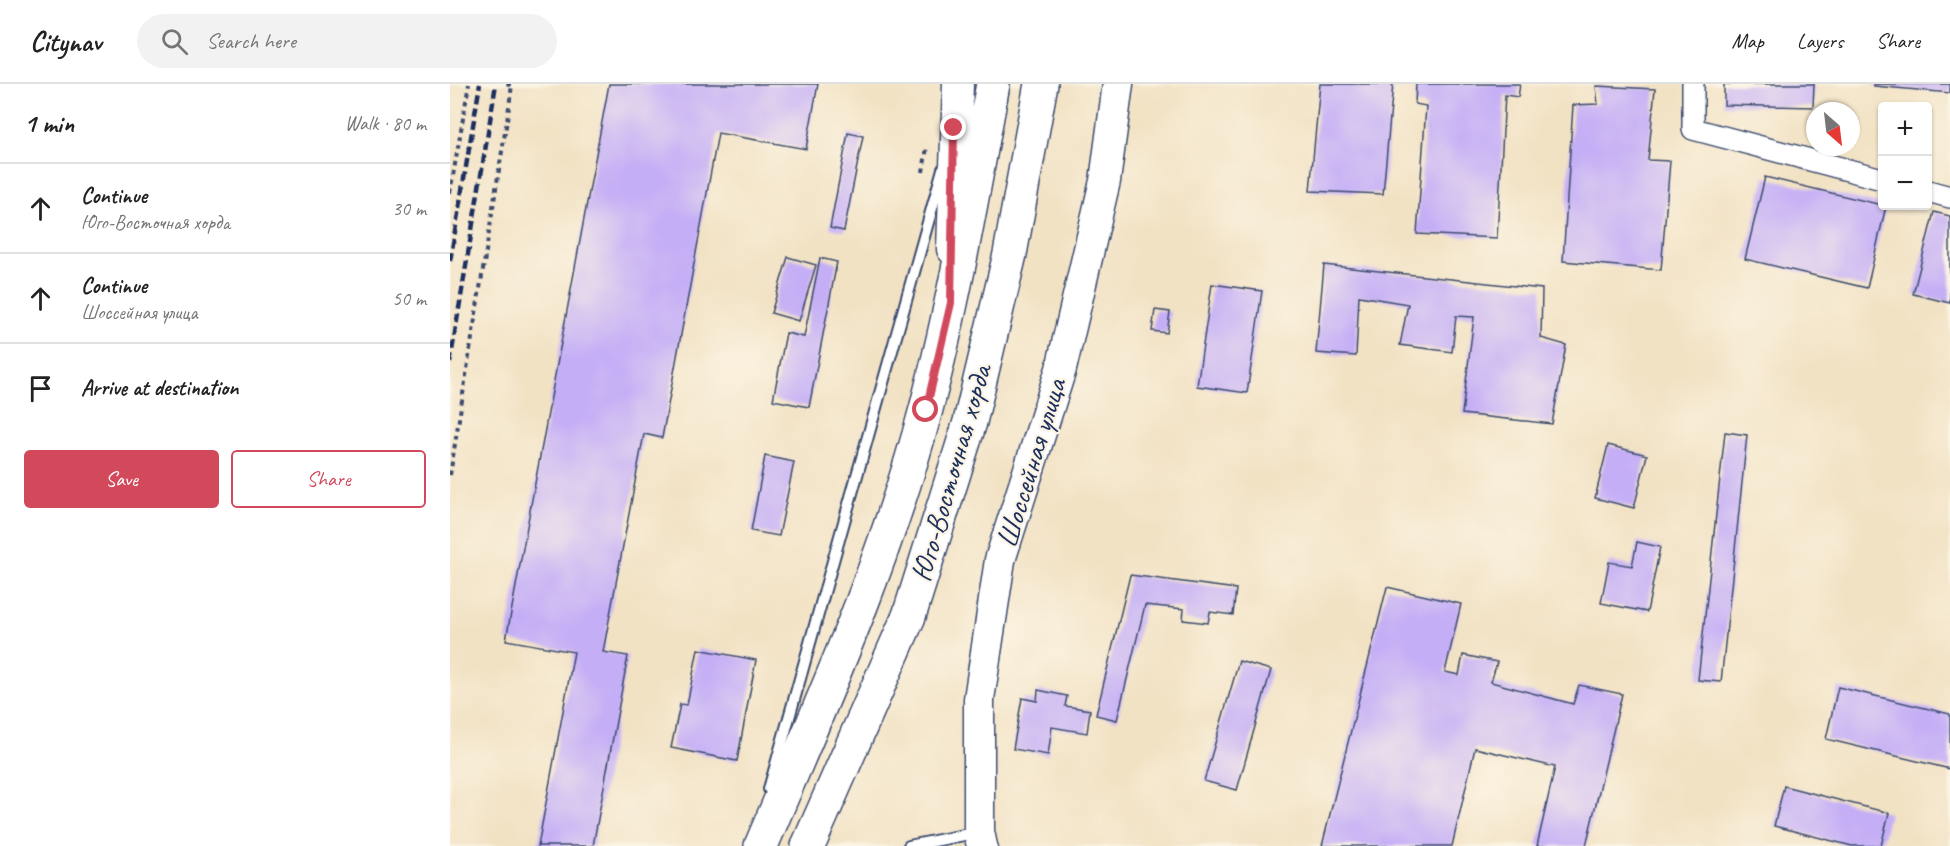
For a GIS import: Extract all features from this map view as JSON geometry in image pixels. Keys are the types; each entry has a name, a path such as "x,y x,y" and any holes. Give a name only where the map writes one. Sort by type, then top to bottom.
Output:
{"main road":[{"path":"951,303 954,128 958,84"},
{"name":"Юго-Восточная хорда","path":"761,846 866,596 926,410 951,303 993,84"},
{"name":"Юго-Восточная хорда","path":"808,846 909,616 970,422 1010,254 1041,84"},
{"name":"Шоссейная улица","path":"980,839 979,699 1000,560 1060,369 1104,182 1118,84"}],"street":[{"path":"1693,84 1693,129 1878,178"},
{"path":"1932,192 1950,197"}],"lane":[{"path":"766,800 954,128"},
{"path":"753,846 763,812"},
{"path":"909,846 980,839"}],"path":[{"path":"450,193 469,84"},
{"path":"450,475 512,85 502,84"}],"building":[{"path":"609,84 818,84 806,149 718,133 662,438 644,434 603,652 628,656 593,846 538,846 574,652 506,640"},
{"path":"1320,84 1393,84 1383,194 1310,191"},
{"path":"1416,84 1520,84 1518,97 1505,95 1497,238 1417,234 1426,106 1415,104"},
{"path":"1724,84 1814,84 1813,102 1806,102 1806,107 1724,105"},
{"path":"1874,84 1950,84 1950,93 1874,86"},
{"path":"1596,86 1655,89 1648,160 1670,161 1661,270 1563,261 1573,105 1598,104"},
{"path":"848,133 863,136 844,231 830,228"},
{"path":"1765,177 1878,204 1878,210 1885,210 1867,288 1745,259"},
{"path":"1934,212 1950,216 1950,303 1913,294"},
{"path":"788,257 816,265 799,321 771,313"},
{"path":"820,258 837,262 809,407 773,400 786,333 804,337"},
{"path":"1324,265 1542,289 1541,338 1566,345 1552,424 1462,414 1474,317 1456,316 1452,352 1400,345 1408,304 1359,296 1356,356 1316,353"},
{"path":"1212,284 1262,291 1247,393 1197,386"},
{"path":"1155,310 1170,312 1167,333 1152,331"},
{"path":"1725,432 1747,435 1721,682 1698,680"},
{"path":"1608,445 1647,455 1634,508 1595,498"},
{"path":"765,456 794,462 779,536 751,531"},
{"path":"1637,542 1660,547 1647,612 1601,603 1609,562 1632,566"},
{"path":"1130,575 1236,589 1233,615 1210,612 1208,623 1183,620 1184,609 1145,605 1117,720 1096,715"},
{"path":"1387,587 1461,604 1445,672 1459,675 1463,655 1497,662 1491,682 1573,704 1579,685 1622,694 1586,846 1537,846 1555,767 1475,748 1452,846 1322,846"},
{"path":"698,649 756,660 737,761 671,748 680,704 687,705"},
{"path":"1239,661 1271,670 1237,790 1204,781"},
{"path":"1838,687 1950,714 1950,769 1826,739"},
{"path":"1038,690 1067,696 1065,706 1090,710 1087,733 1052,727 1048,755 1013,749 1022,698 1037,701"},
{"path":"1784,786 1889,813 1881,846 1852,846 1774,826"}],"railway":[{"path":"450,261 480,84"},
{"path":"450,363 496,84"}],"route":[{"path":"926,410 951,303 954,128"}]}
